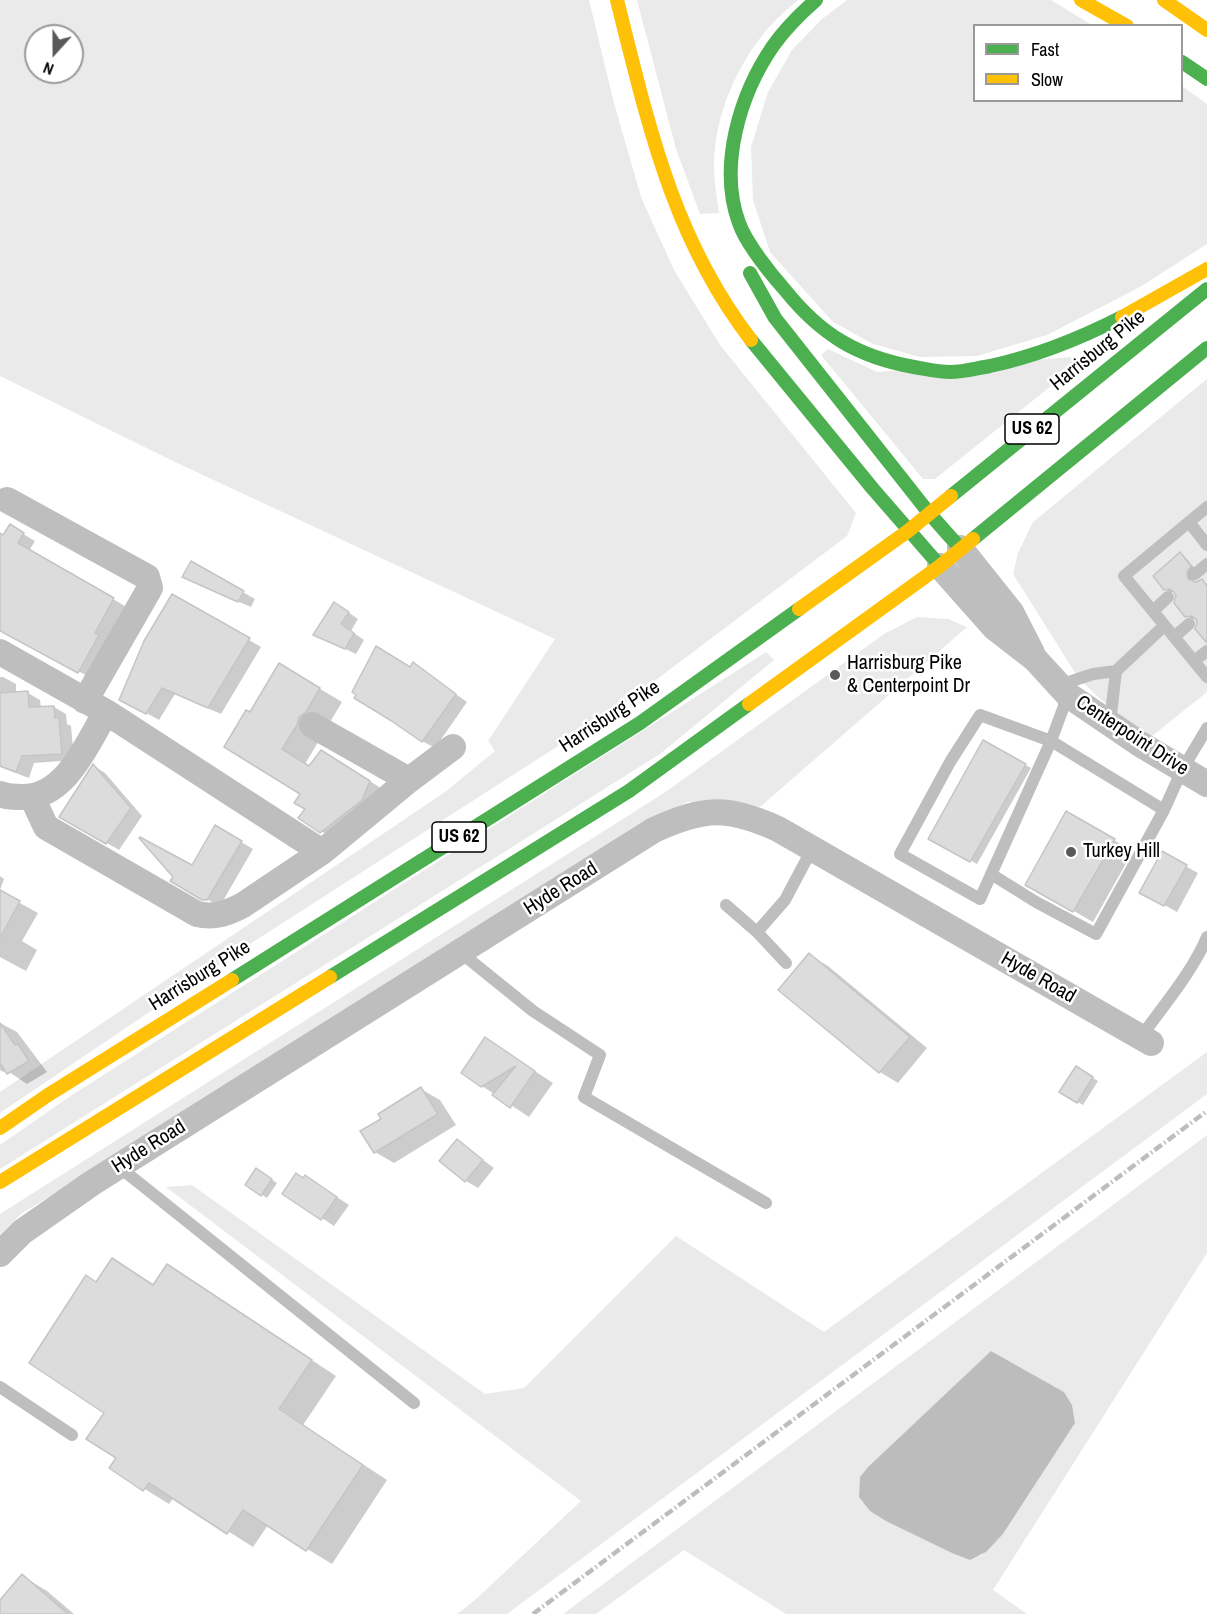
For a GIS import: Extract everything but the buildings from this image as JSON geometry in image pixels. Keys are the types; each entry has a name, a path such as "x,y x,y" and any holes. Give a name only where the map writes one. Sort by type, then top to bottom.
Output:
{"main road":[{"path":"617,0 663,172 695,252 724,302 756,346 908,531 940,566"},
{"path":"816,0 784,32 758,68 741,113 731,158 733,194 743,252 752,277 775,318 928,513 960,548"},
{"path":"1081,0 1123,24"},
{"path":"1164,0 1207,30"},
{"path":"1183,63 1207,79"},
{"path":"740,226 783,290 807,317 834,339 867,356 899,365 954,372 1023,359 1063,345 1128,315 1207,269"},
{"name":"Harrisburg Pike","path":"0,1128 48,1095 640,723 908,531 1207,289"},
{"name":"US 62","path":"0,1182 629,791 940,566 1207,348"}],"street":[{"path":"0,794 7,797 33,797 46,793 75,765 96,706 150,588 147,577 7,500"},
{"name":"Centerpoint Drive","path":"960,548 1011,612 1035,659"},
{"name":"Centerpoint Drive","path":"940,566 994,628 1035,659 1064,690 1110,724 1207,784"},
{"path":"0,652 96,706 322,852"},
{"path":"312,725 409,780"},
{"path":"33,797 46,827 198,914 210,917 230,912 243,905 322,852 453,747"},
{"name":"Hyde Road","path":"0,1254 22,1232 118,1166 654,830 692,814 711,812 743,815 778,830 1146,1040"}],"lane":[{"path":"1207,507 1124,576 1207,677"},
{"path":"1189,522 1207,545"},
{"path":"1195,574 1207,564"},
{"path":"1153,611 1168,597"},
{"path":"1174,637 1190,624"},
{"path":"1164,626 1116,671 1093,674 1064,690 1051,741 980,899 900,854 950,762 980,715 1051,741 1164,810"},
{"path":"1194,662 1207,651"},
{"path":"1110,724 1116,671"},
{"path":"991,874 1036,902 1096,934 1164,810 1182,770 1207,728"},
{"path":"757,932 784,900 812,849"},
{"path":"726,905 757,932 786,963"},
{"path":"1146,1040 1207,937"},
{"path":"460,952 532,1011 600,1055 584,1096 766,1203"},
{"path":"118,1166 414,1403"},
{"path":"0,1387 72,1435"}],"shaded area":[{"path":"0,0 589,0 614,103 641,197 674,270 720,345 856,513 847,536 628,701 250,944 0,1113 0,1092 445,792 495,751 488,741 555,639 175,462 0,376"},
{"path":"637,0 798,0 774,22 759,40 738,73 730,91 718,129 715,148 714,173 719,213 700,214 676,149"},
{"path":"847,0 1051,0 1090,24 973,24 973,102 1183,102 1183,87 1207,104 1207,244 1140,287 1047,335 977,356 920,357 873,344 833,322 770,252 753,200 751,147 768,92 792,50 822,19"},
{"path":"828,349 877,372 1071,357 1076,366 935,479 923,479 821,355"},
{"path":"1207,379 1207,692 1152,736 1120,717 1079,679 1013,574 1018,553 1033,522"},
{"path":"917,617 948,619 967,627 760,807 726,800 687,802 663,814 127,1150 22,1213 0,1235 0,1214 667,791 884,634"},
{"path":"766,652 774,660 660,754 0,1169 0,1145 69,1097"},
{"path":"1207,1052 1207,1094 507,1614 457,1614 581,1501 166,1187 192,1185 485,1394 524,1388 676,1236 824,1332"},
{"path":"1207,1135 1207,1253 993,1590 1027,1614 786,1614 684,1550 596,1614 563,1614","holes":["991,1351 1064,1392 1072,1405 1075,1423 1003,1534 981,1556 952,1553 870,1511 860,1477"]},
{"path":"991,1351 1064,1392 1072,1405 1075,1423 1003,1534 986,1552 970,1560 886,1521 870,1511 859,1497 860,1477"}],"railway":[{"path":"533,1614 1207,1111"}],"traffic: fast":[{"path":"816,0 783,34 761,65 742,108 732,155 731,178 733,201 742,231 766,267 812,320 842,342 875,357 894,363 955,372 990,366 1041,352 1074,340 1122,317"},
{"path":"1183,63 1207,79"},
{"path":"750,273 775,318 929,513 960,548"},
{"path":"951,496 1207,289"},
{"path":"751,340 873,489 940,566"},
{"path":"973,539 1207,348"},
{"path":"232,980 640,723 799,609"},
{"path":"330,977 629,791 749,704"}],"traffic: slow":[{"path":"617,0 652,134 682,220 701,261 724,301 751,340"},
{"path":"1081,0 1123,24"},
{"path":"1164,0 1207,30"},
{"path":"1122,317 1207,269"},
{"path":"799,609 908,531 951,496"},
{"path":"749,704 940,566 973,539"},
{"path":"0,1182 330,977"},
{"path":"0,1128 48,1095 232,980"}],"place":[{"name":"Harrisburg Pike & Centerpoint Dr","path":"835,675"},
{"name":"Turkey Hill","path":"1071,852"}]}
